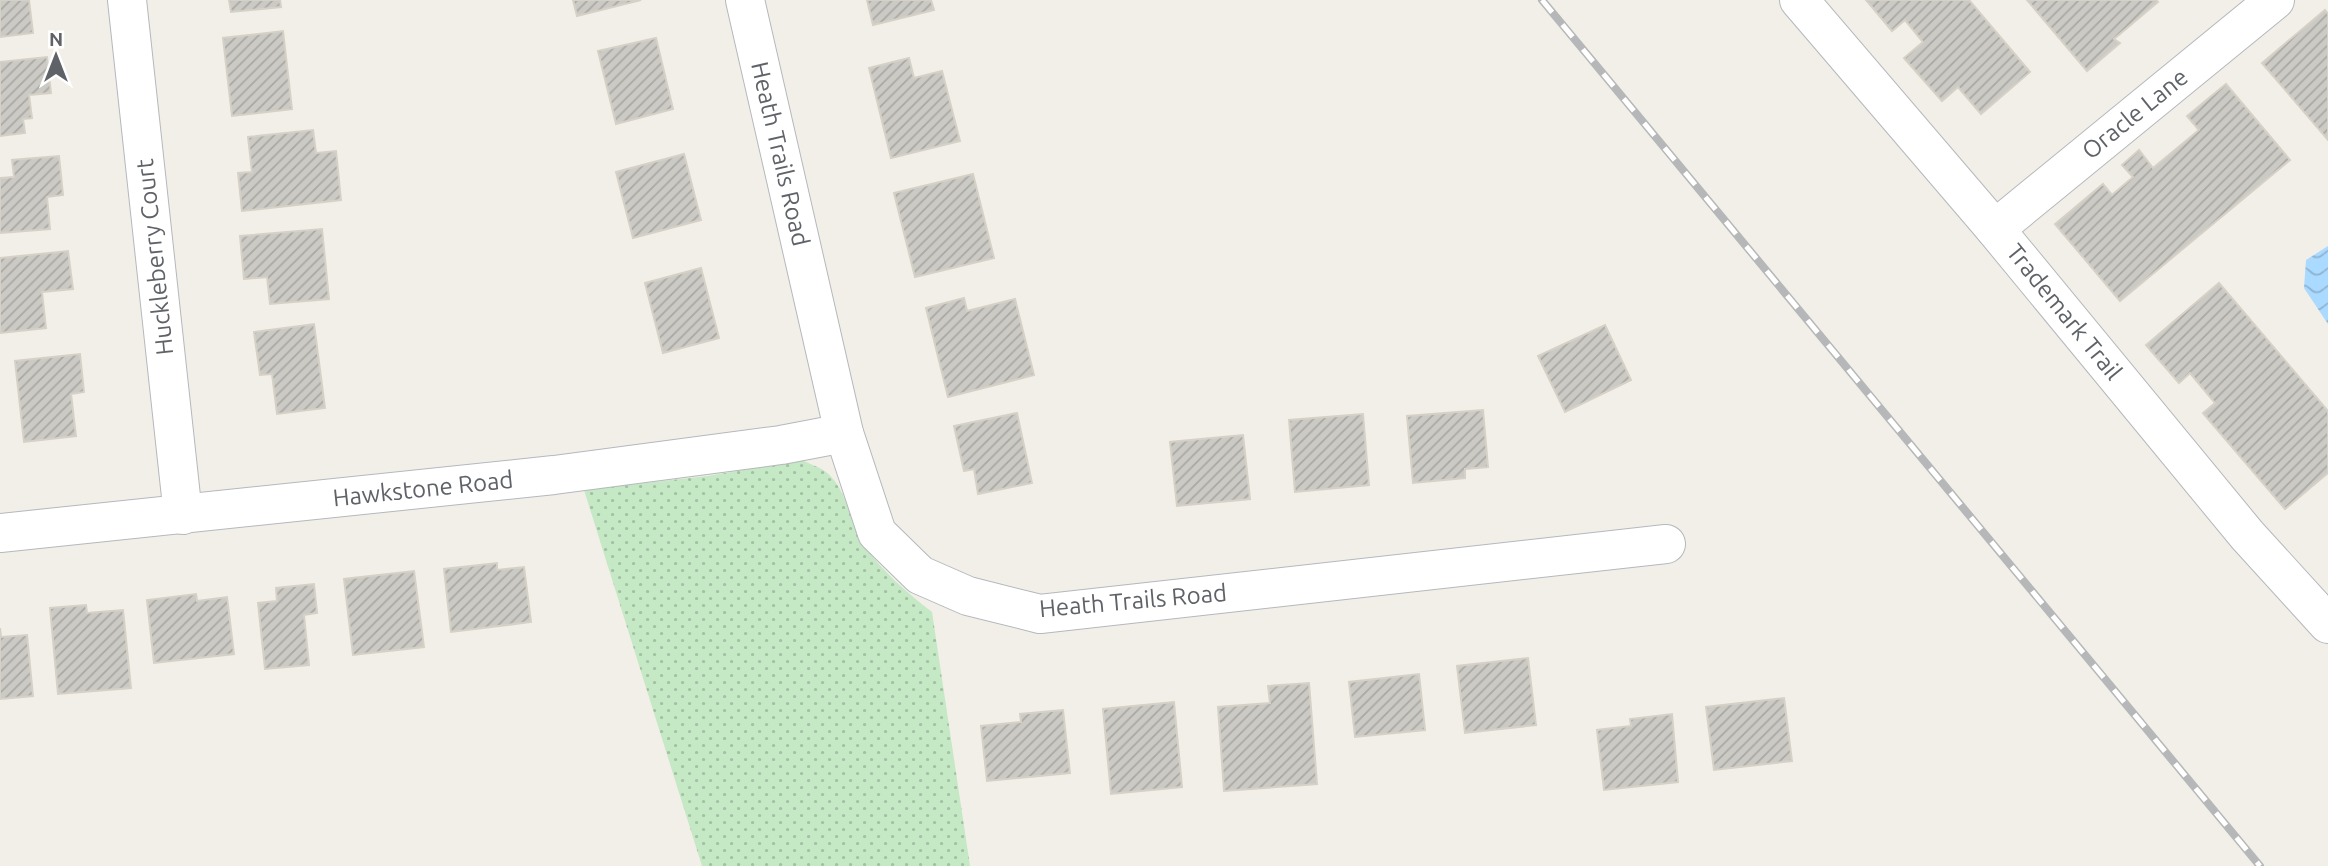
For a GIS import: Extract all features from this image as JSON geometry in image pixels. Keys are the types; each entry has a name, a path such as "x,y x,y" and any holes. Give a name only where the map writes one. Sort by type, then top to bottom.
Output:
{"street":[{"name":"Huckleberry Court","path":"127,0 183,515"},
{"name":"Heath Trails Road","path":"745,0 844,433 877,533 920,575 968,596 1040,614 1666,544"},
{"name":"Trademark Trail","path":"1799,0 1995,229 2247,535 2328,624"},
{"name":"Oracle Lane","path":"1995,229 2276,0"},
{"name":"Hawkstone Road","path":"0,533 555,475 781,445 844,433"}],"green space":[{"path":"802,460 824,470 833,479 844,497 863,544 895,581 932,612 970,866 702,866 584,490 707,476"}],"water":[{"path":"2328,246 2328,324 2304,288 2306,260"}],"building":[{"path":"0,0 29,0 33,33 0,37"},
{"path":"229,0 280,0 281,7 231,12"},
{"path":"573,0 641,0 577,16"},
{"path":"867,0 931,0 934,10 873,25"},
{"path":"1866,0 1969,0 2030,72 1981,114 1958,87 1942,101 1904,58 1923,42 1905,20 1892,31"},
{"path":"2027,0 2158,2 2114,39 2120,43 2087,71"},
{"path":"2325,10 2328,14 2328,140 2262,63"},
{"path":"283,31 292,109 232,116 223,38"},
{"path":"656,38 673,109 616,124 598,51"},
{"path":"47,57 51,93 29,95 32,118 23,119 25,133 0,136 0,62"},
{"path":"909,58 914,78 942,71 960,141 891,158 869,68"},
{"path":"2226,84 2290,160 2120,301 2055,224 2103,184 2112,195 2133,177 2122,165 2139,150 2153,168 2199,130 2187,116"},
{"path":"313,130 316,153 336,151 341,200 242,211 238,173 252,172 248,137"},
{"path":"684,154 701,220 633,238 616,172"},
{"path":"59,156 63,195 47,197 50,229 0,233 0,178 14,177 12,160"},
{"path":"973,174 994,258 915,277 894,193"},
{"path":"322,229 329,299 270,304 267,277 244,279 240,236"},
{"path":"68,251 73,289 42,292 46,328 0,333 0,258"},
{"path":"701,268 719,338 663,353 645,283"},
{"path":"2219,283 2328,411 2328,473 2285,509 2203,413 2215,403 2190,373 2179,383 2146,345"},
{"path":"964,298 967,311 1015,299 1034,375 948,397 926,308"},
{"path":"314,324 325,408 277,414 272,374 260,375 254,332"},
{"path":"1605,325 1631,380 1565,412 1538,356"},
{"path":"80,354 84,392 71,394 76,436 24,442 15,361"},
{"path":"1483,410 1488,467 1465,469 1465,478 1413,483 1407,416"},
{"path":"1017,413 1032,483 978,494 974,469 964,471 954,426"},
{"path":"1363,414 1369,485 1295,492 1289,420"},
{"path":"1243,435 1250,499 1177,506 1170,442"},
{"path":"497,563 497,570 524,567 531,622 451,632 444,569"},
{"path":"414,571 424,647 353,655 344,579"},
{"path":"314,584 317,613 304,615 309,665 265,669 258,603 277,601 276,588"},
{"path":"196,594 197,601 227,597 234,654 154,663 147,600"},
{"path":"86,605 87,613 123,610 131,688 58,694 50,608"},
{"path":"0,628 1,637 27,635 33,696 0,699"},
{"path":"1528,658 1536,725 1465,733 1457,666"},
{"path":"1419,674 1425,730 1355,737 1349,682"},
{"path":"1309,683 1317,784 1224,791 1218,707 1270,703 1268,686"},
{"path":"1784,698 1792,761 1714,770 1706,707"},
{"path":"1174,702 1182,787 1111,794 1103,709"},
{"path":"1063,710 1070,773 987,781 981,726 1021,722 1020,714"},
{"path":"1672,714 1678,782 1604,790 1597,730 1631,726 1630,719"}],"railway":[{"path":"1542,0 2260,866"}]}
